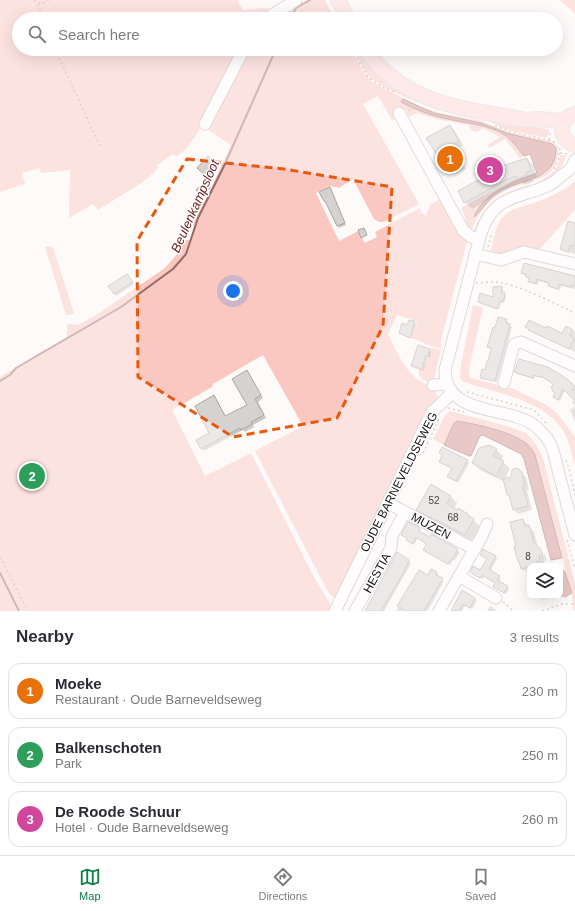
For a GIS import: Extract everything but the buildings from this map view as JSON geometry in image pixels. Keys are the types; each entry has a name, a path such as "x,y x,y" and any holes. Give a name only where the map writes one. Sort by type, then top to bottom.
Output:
{"main road":[{"path":"338,0 344,12"},
{"path":"371,56 378,65 395,80 421,96 456,107 527,120 538,119 567,122 564,137 570,151"}],"street":[{"path":"277,12 296,0"},
{"path":"205,124 240,56"},
{"path":"399,113 463,230 471,237 479,239"},
{"path":"449,389 445,370 447,360 480,255 479,239 487,219 496,207 513,197 552,184 570,151"},
{"path":"480,255 501,260 524,252 575,264"},
{"path":"504,383 513,348 515,344 522,342 575,366"},
{"path":"432,385 449,389 467,403 522,419 532,424 543,433 554,453 570,534"},
{"name":"OUDE BARNEVELDSEWEG","path":"335,611 432,412 449,389"},
{"name":"MUZEN","path":"388,503 474,549"},
{"name":"HESTIA","path":"355,611 391,548 392,536 405,512"},
{"path":"439,611 487,524"},
{"path":"459,576 496,598"}],"path":[{"path":"34,0 38,3 41,12"},
{"path":"38,3 44,3 49,0"},
{"path":"58,56 101,148"},
{"path":"410,108 412,104"},
{"path":"558,172 557,163 570,151"},
{"path":"480,255 494,227"},
{"path":"476,277 474,284 494,282 506,284 575,313"},
{"name":"OUDE BARNEVELDSEWEG","path":"448,408 465,412"},
{"path":"570,534 575,569"},
{"path":"0,557 28,611"},
{"path":"496,598 514,611"},
{"path":"542,611 562,604 575,604"}],"highlighted area":[{"path":"187,159 284,169 392,187 383,326 337,418 233,437 138,377 137,241"}],"shaded area":[{"path":"0,0 237,0 243,10 263,8 278,9 273,12 12,12 12,56 238,56 203,125 186,149 176,157 173,154 157,165 158,168 146,180 98,210 93,204 69,218 70,170 41,173 40,168 22,173 25,184 0,192"},
{"path":"307,0 325,0 331,12 287,12"},
{"path":"560,0 575,0 575,14"},
{"path":"245,56 355,56 363,71 372,82 421,107 440,113 482,121 504,131 554,142 558,147 554,167 549,173 535,181 509,189 496,196 485,206 477,218 471,232 463,223 466,221 461,208 511,181 523,177 521,180 499,190 489,197 484,202 475,217 486,202 497,193 513,185 545,174 556,156 556,148 552,144 505,133 481,123 434,113 403,100 402,102 436,116 484,126 498,131 510,139 524,156 520,158 505,139 489,148 488,145 500,137 483,128 477,132 471,130 469,125 436,119 417,113 409,117 405,109 393,115 395,119 392,120 378,96 363,104 419,204 384,222 379,222 374,219 353,179 339,188 331,186 316,193 339,241 358,231 365,243 377,237 375,232 420,208 421,212 426,216 430,205 440,199 458,233 468,238 441,340 441,349 411,338 417,321 397,315 388,334 396,351 411,373 426,384 435,387 438,398 431,406 337,597 333,597 328,592 255,451 303,426 263,355 172,410 205,476 251,453 315,579 332,607 332,611 0,611 0,377 67,337 67,324 78,325 96,315 165,268 178,253 183,242 190,240 194,226 193,222 207,197 231,145 207,129"},
{"path":"357,56 369,56 438,110 382,85 369,76"},
{"path":"403,99 434,113 481,123 510,134 552,144 556,148 554,159 550,168 543,174 497,193 474,217 479,208 492,194 509,184 537,173 530,154 524,156 510,139 498,131 484,126 442,118 418,110 401,102"},
{"path":"468,113 550,130 546,138 505,129 484,119 463,116"},
{"path":"560,155 566,155 558,172 544,182 532,187 553,172 556,168"},
{"path":"575,181 575,210 538,251 505,255 491,251 497,226 507,213 554,194"},
{"path":"531,184 473,234 482,214 494,200 520,187"},
{"path":"50,246 53,248 74,314 66,315 45,247"},
{"path":"473,305 483,308 469,369 471,378 514,389 545,404 557,413 575,437 575,467 564,432 556,421 546,413 521,400 462,381 460,378 461,364"},
{"path":"431,347 441,350 433,383 427,382 419,375 419,369 423,370"},
{"path":"450,411 507,426 526,433 536,444 543,458 575,583 575,611 573,611 572,593 533,451 522,440 503,433 454,423 444,445 433,439 445,415"},
{"path":"457,421 484,426 504,432 522,440 531,448 535,455 562,558 551,560 524,459 521,454 483,435 480,436 471,456 444,445 454,423"},
{"path":"563,570 572,593 565,597 563,596"}],"waterway":[{"name":"Beulenkampsloot","path":"294,12 296,8 310,0"},
{"name":"Beulenkampsloot","path":"0,381 10,375 16,368 121,307 173,269 186,254 198,218 224,166 273,56"},
{"name":"Beulenkampsloot","path":"0,573 19,611"}],"place":[{"name":"Moeke","path":"450,159"},
{"name":"De Roode Schuur","path":"490,170"},
{"name":"Balkenschoten","path":"32,476"}]}
